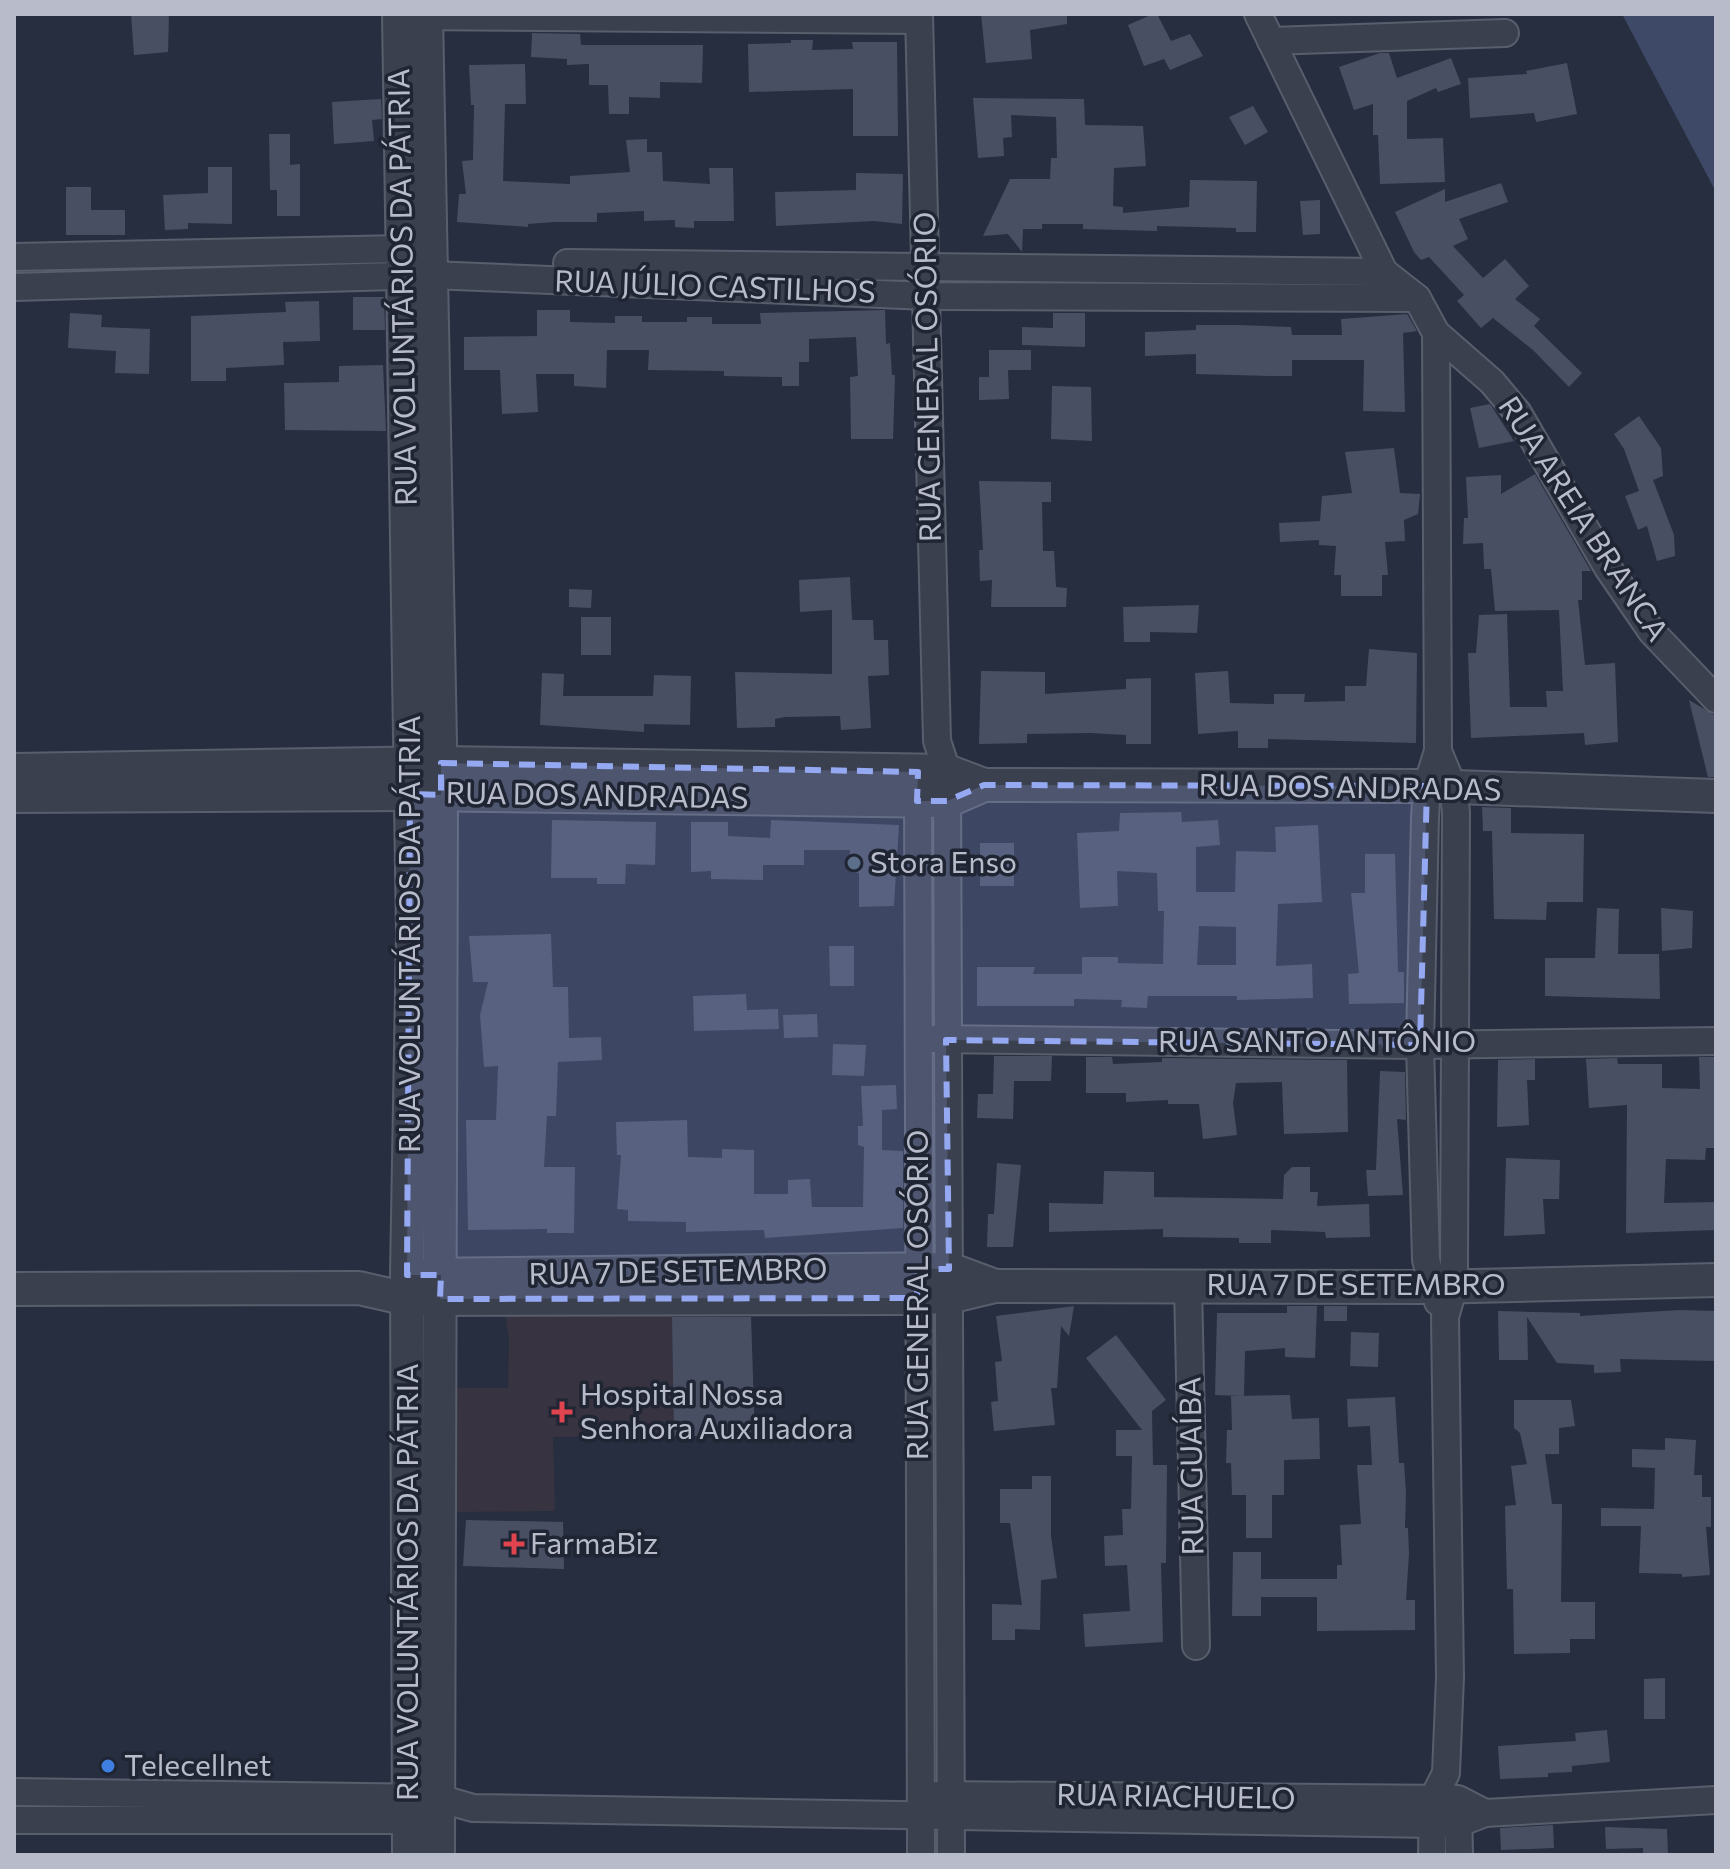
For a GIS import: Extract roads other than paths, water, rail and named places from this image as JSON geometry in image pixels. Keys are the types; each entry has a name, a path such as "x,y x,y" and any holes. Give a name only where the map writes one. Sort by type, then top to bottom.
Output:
{"street":[{"name":"RUA AREIA BRANCA","path":"1258,14 1384,272 1417,298 1436,333 1492,382 1518,413 1600,556 1643,619 1716,699"},
{"path":"412,15 919,17"},
{"name":"RUA VOLUNTÁRIOS DA PÁTRIA","path":"412,15 424,644 426,958 424,1102 407,1287 423,1809 438,1855"},
{"name":"RUA GENERAL OSÓRIO","path":"919,17 937,741 917,1038 933,1283 951,1855"},
{"path":"1271,41 1505,33"},
{"name":"RUA JÚLIO CASTILHOS","path":"14,257 417,265 1384,272"},
{"name":"RUA JÚLIO CASTILHOS","path":"14,287 417,265 927,296 1417,298"},
{"path":"1087,270 1087,299"},
{"path":"1432,1855 1445,1811 1450,1677 1443,1297 1454,1041 1438,751 1436,333"},
{"name":"RUA DOS ANDRADAS","path":"14,770 97,782"},
{"name":"RUA DOS ANDRADAS","path":"14,796 97,782 426,779 932,786 1440,787 1716,796"},
{"name":"RUA GENERAL OSÓRIO","path":"921,1855 933,1283 946,1040 932,786"},
{"path":"1440,787 1420,1045 1426,1260 1443,1297"},
{"name":"RUA SANTO ANTÔNIO","path":"917,1038 1420,1045 1454,1041 1716,1041"},
{"name":"RUA VOLUNTÁRIOS DA PÁTRIA","path":"409,1855 423,1809 440,1287 424,1102"},
{"name":"RUA 7 DE SETEMBRO","path":"14,1289 933,1283 1188,1286 1443,1297 1716,1280"},
{"name":"RUA GUAÍBA","path":"1188,1286 1196,1646"},
{"path":"14,1792 423,1809"},
{"name":"RUA RIACHUELO","path":"423,1809 867,1813 920,1806 951,1806 1485,1813 1716,1800"},
{"path":"14,1820 423,1809"},
{"path":"1445,1811 1459,1855"}],"water":[{"path":"1622,14 1716,14 1716,192"}],"place":[{"name":"Stora Enso","path":"854,863"},
{"name":"Hospital Nossa Senhora Auxiliadora","path":"562,1412"},
{"name":"FarmaBiz","path":"514,1544"},
{"name":"Telecellnet","path":"108,1766"}]}
